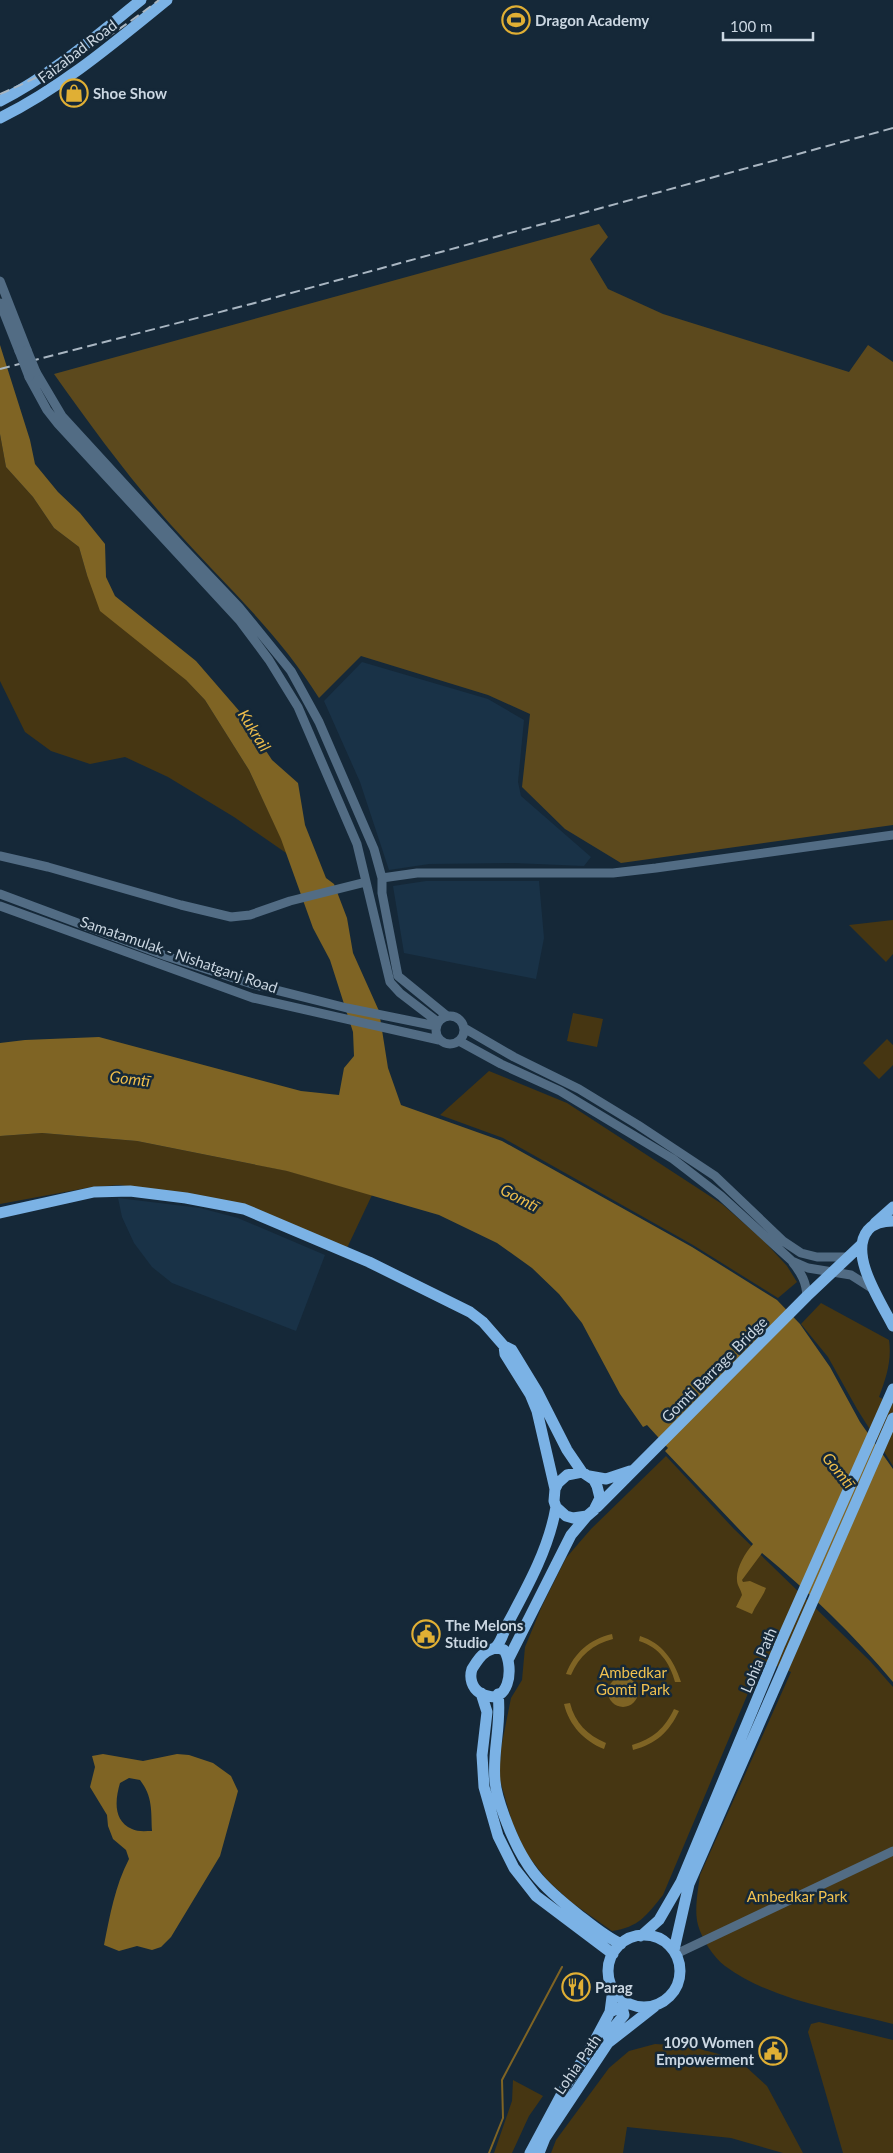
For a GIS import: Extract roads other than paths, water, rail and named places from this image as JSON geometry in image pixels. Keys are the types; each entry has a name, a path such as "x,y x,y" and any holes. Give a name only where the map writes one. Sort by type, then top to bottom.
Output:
{"main road":[{"name":"Faizabad Road","path":"0,101 23,89 90,41 141,0"},
{"name":"Faizabad Road","path":"0,118 33,102 97,56 167,0"},
{"path":"0,1213 94,1192 121,1191 186,1198 244,1209 369,1262 453,1303 483,1322 504,1346 512,1350 537,1391 567,1450 585,1474 598,1486 600,1498 590,1514 580,1518 566,1516 556,1506 554,1501 555,1489 537,1411 530,1394 505,1354 504,1346"},
{"path":"893,1207 870,1228 861,1246 864,1265 893,1326"},
{"path":"870,1228 880,1222 893,1221"},
{"name":"Gomti Barrage Bridge","path":"509,1658 571,1535 634,1469 807,1296 861,1246"},
{"name":"Lohia Path","path":"675,1952 689,1884 893,1390"},
{"name":"Lohia Path","path":"641,1936 659,1920 681,1882 786,1646 893,1418"},
{"path":"555,1489 567,1475 585,1474 606,1479 634,1469"},
{"path":"496,1647 504,1650 509,1658 509,1680 505,1689 498,1694 488,1696 473,1686 472,1671 484,1653 496,1647 523,1598 546,1545 553,1524 556,1506"},
{"path":"481,1693 487,1712 482,1755 484,1787 498,1836 514,1868 536,1896 613,1954"},
{"path":"498,1694 500,1707 495,1755 495,1783 501,1808 514,1843 533,1874 549,1892 608,1938 622,1944"},
{"path":"641,1936 659,1939 675,1952 680,1967 679,1983 666,2000 656,2006 636,2006 618,1997 609,1978 609,1966 613,1954 622,1944 641,1936"},
{"name":"Lohia Path","path":"530,2153 566,2084 593,2044 610,2012 613,1989"},
{"name":"Lohia Path","path":"539,2153 545,2138 608,2044 656,2006"},
{"path":"608,2044 609,2033 624,2015 623,2011 618,2008 610,2012"}],"street":[{"path":"0,281 36,372 62,416 219,592 269,660 298,707 357,844 364,883 373,905 390,982 400,993 437,1024"},
{"path":"0,303 29,377 46,410 219,592 262,633 291,671 319,722 374,852 382,878 383,903 398,976 447,1016 458,1018 464,1028 514,1057 579,1089 715,1176 783,1241 801,1253 817,1257 849,1257"},
{"path":"382,878 416,873 613,873 893,835"},
{"path":"360,855 374,852"},
{"path":"0,856 48,867 181,905 231,917 250,915 290,901 364,883"},
{"name":"Samatamulak - Nishatganj Road","path":"0,894 214,972 347,1008 437,1024"},
{"path":"373,905 383,903"},
{"name":"Samatamulak - Nishatganj Road","path":"0,906 253,998 439,1040"},
{"path":"447,1016 437,1024 436,1033 439,1040 449,1045 459,1041 464,1035 464,1028"},
{"path":"459,1041 501,1064 560,1091 673,1159 721,1196 792,1261 802,1274 807,1296"},
{"path":"792,1261 808,1268 851,1275 877,1293"},
{"path":"675,1952 893,1851"}],"water":[{"name":"Gomtī","path":"0,345 30,440 35,464 58,492 80,513 105,544 106,577 115,596 196,661 241,713 272,760 298,783 305,825 326,878 334,884 347,918 353,953 379,1011 388,1068 401,1105 502,1141 692,1247 777,1300 800,1324 830,1367 860,1422 893,1469 893,1682 831,1614 762,1553 742,1580 743,1582 750,1581 766,1588 765,1591 752,1614 736,1607 742,1595 737,1582 738,1571 744,1556 753,1544 665,1451 668,1448 647,1425 643,1427 620,1394 582,1323 559,1294 532,1268 497,1243 439,1215 287,1171 137,1141 42,1133 0,1136 0,1043 99,1037 301,1091 339,1095 344,1068 354,1056 353,1032 330,960 313,928 281,839 249,770 205,700 186,680 100,611 79,547 54,528 33,497 6,467 0,434"},
{"path":"612,1634 613,1639 593,1648 578,1662 571,1675 566,1674 578,1653 597,1639"},
{"path":"640,1636 655,1643 666,1653 675,1667 681,1682 675,1682 667,1662 652,1647 639,1641"},
{"path":"623,1677 629,1678 637,1686 637,1698 629,1706 623,1707 617,1706 609,1698 608,1692 609,1686 617,1678"},
{"path":"570,1703 575,1717 583,1728 606,1743 604,1749 590,1742 578,1731 566,1712 564,1704"},
{"path":"674,1709 679,1711 671,1725 661,1736 655,1741 633,1750 632,1745 646,1740 658,1732 667,1722"},
{"path":"103,1754 143,1761 177,1754 189,1755 213,1763 231,1776 238,1791 220,1856 171,1937 161,1947 152,1950 137,1946 119,1951 104,1945 117,1890 129,1859 126,1850 113,1839 108,1826 107,1815 90,1787 95,1767 92,1756","holes":["129,1778 140,1780 149,1798 152,1831 136,1831 132,1829 121,1821 117,1809 120,1783"]}],"waterway":[{"path":"489,2153 503,2118 502,2080 562,1967"}],"railway":[{"path":"0,94 43,74 83,52 121,28 159,0"},
{"path":"0,369 251,304 893,128"}],"place":[{"name":"Dragon Academy","path":"516,20"},
{"name":"Shoe Show","path":"74,93"},
{"name":"The Melons Studio","path":"426,1634"},
{"name":"Parag","path":"576,1987"},
{"name":"1090 Women Empowerment","path":"773,2051"}],"water label":[{"name":"Kukrail","path":"255,730"}],"park label":[{"name":"Ambedkar Gomti Park","path":"633,1680"},
{"name":"Ambedkar Park","path":"797,1896"}]}
